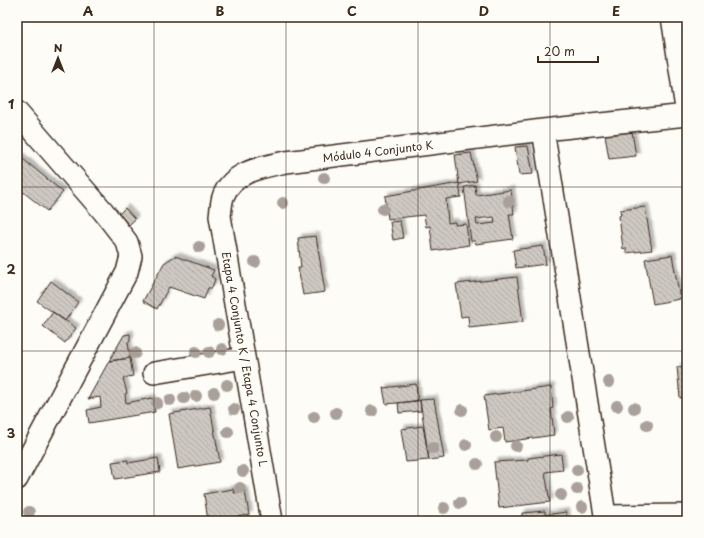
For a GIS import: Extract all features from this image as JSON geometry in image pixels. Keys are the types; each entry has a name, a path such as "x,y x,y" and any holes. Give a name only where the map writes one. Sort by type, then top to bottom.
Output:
{"street":[{"path":"672,17 687,115"},
{"path":"17,112 103,211 127,242 131,256 127,272 17,479"},
{"name":"Módulo 4 Conjunto K","path":"224,196 240,175 258,168 286,162 543,130 687,115"},
{"path":"543,130 605,519 687,515"},
{"name":"Etapa 4 Conjunto K / Etapa 4 Conjunto L","path":"224,196 220,216 272,521"},
{"path":"154,373 244,358"}],"building":[{"path":"632,132 636,156 609,159 605,135"},
{"path":"528,146 533,174 519,175 515,147"},
{"path":"471,153 477,181 459,184 455,155"},
{"path":"17,154 63,192 47,211 17,187"},
{"path":"459,183 461,197 446,199 448,223 455,222 455,225 466,224 469,245 433,251 430,226 426,227 424,215 388,219 385,196"},
{"path":"475,185 476,195 511,190 514,214 509,214 513,239 476,244 475,241 471,241 464,187","holes":["494,217 495,223 477,225 476,219"]},
{"path":"645,207 652,250 626,253 626,248 623,249 619,216 621,215 620,210"},
{"path":"125,208 135,219 129,225 119,214"},
{"path":"400,221 403,238 393,240 390,222"},
{"path":"316,236 325,292 303,295 298,268 301,268 298,238"},
{"path":"543,246 546,264 516,268 513,250"},
{"path":"672,255 680,299 653,304 645,259"},
{"path":"175,256 214,270 211,276 215,279 212,288 208,288 204,299 169,287 157,309 143,301 164,263"},
{"path":"517,277 523,322 469,328 468,316 461,317 456,284"},
{"path":"51,281 78,302 65,321 37,301"},
{"path":"53,312 76,328 65,343 43,326"},
{"path":"130,334 130,340 128,342 130,358 109,361 124,335"},
{"path":"130,358 133,376 123,378 127,393 125,394 126,403 152,398 155,412 89,423 87,410 101,407 100,397 88,399 109,361"},
{"path":"687,366 687,397 680,398 677,367"},
{"path":"416,384 418,401 386,404 383,388"},
{"path":"551,387 553,408 551,409 554,435 505,442 503,428 489,430 484,396"},
{"path":"434,399 444,458 429,460 420,400"},
{"path":"420,400 421,411 399,413 398,403"},
{"path":"210,407 220,462 178,469 169,414"},
{"path":"423,426 429,460 406,462 401,429"},
{"path":"561,454 563,470 545,472 550,502 499,508 494,462 528,460 528,458"},
{"path":"158,458 160,472 115,479 112,462 128,460 128,463"},
{"path":"233,489 234,493 245,491 249,515 208,521 204,494"},
{"path":"545,511 545,515 566,512 567,521 516,521 522,518 522,513"}]}
